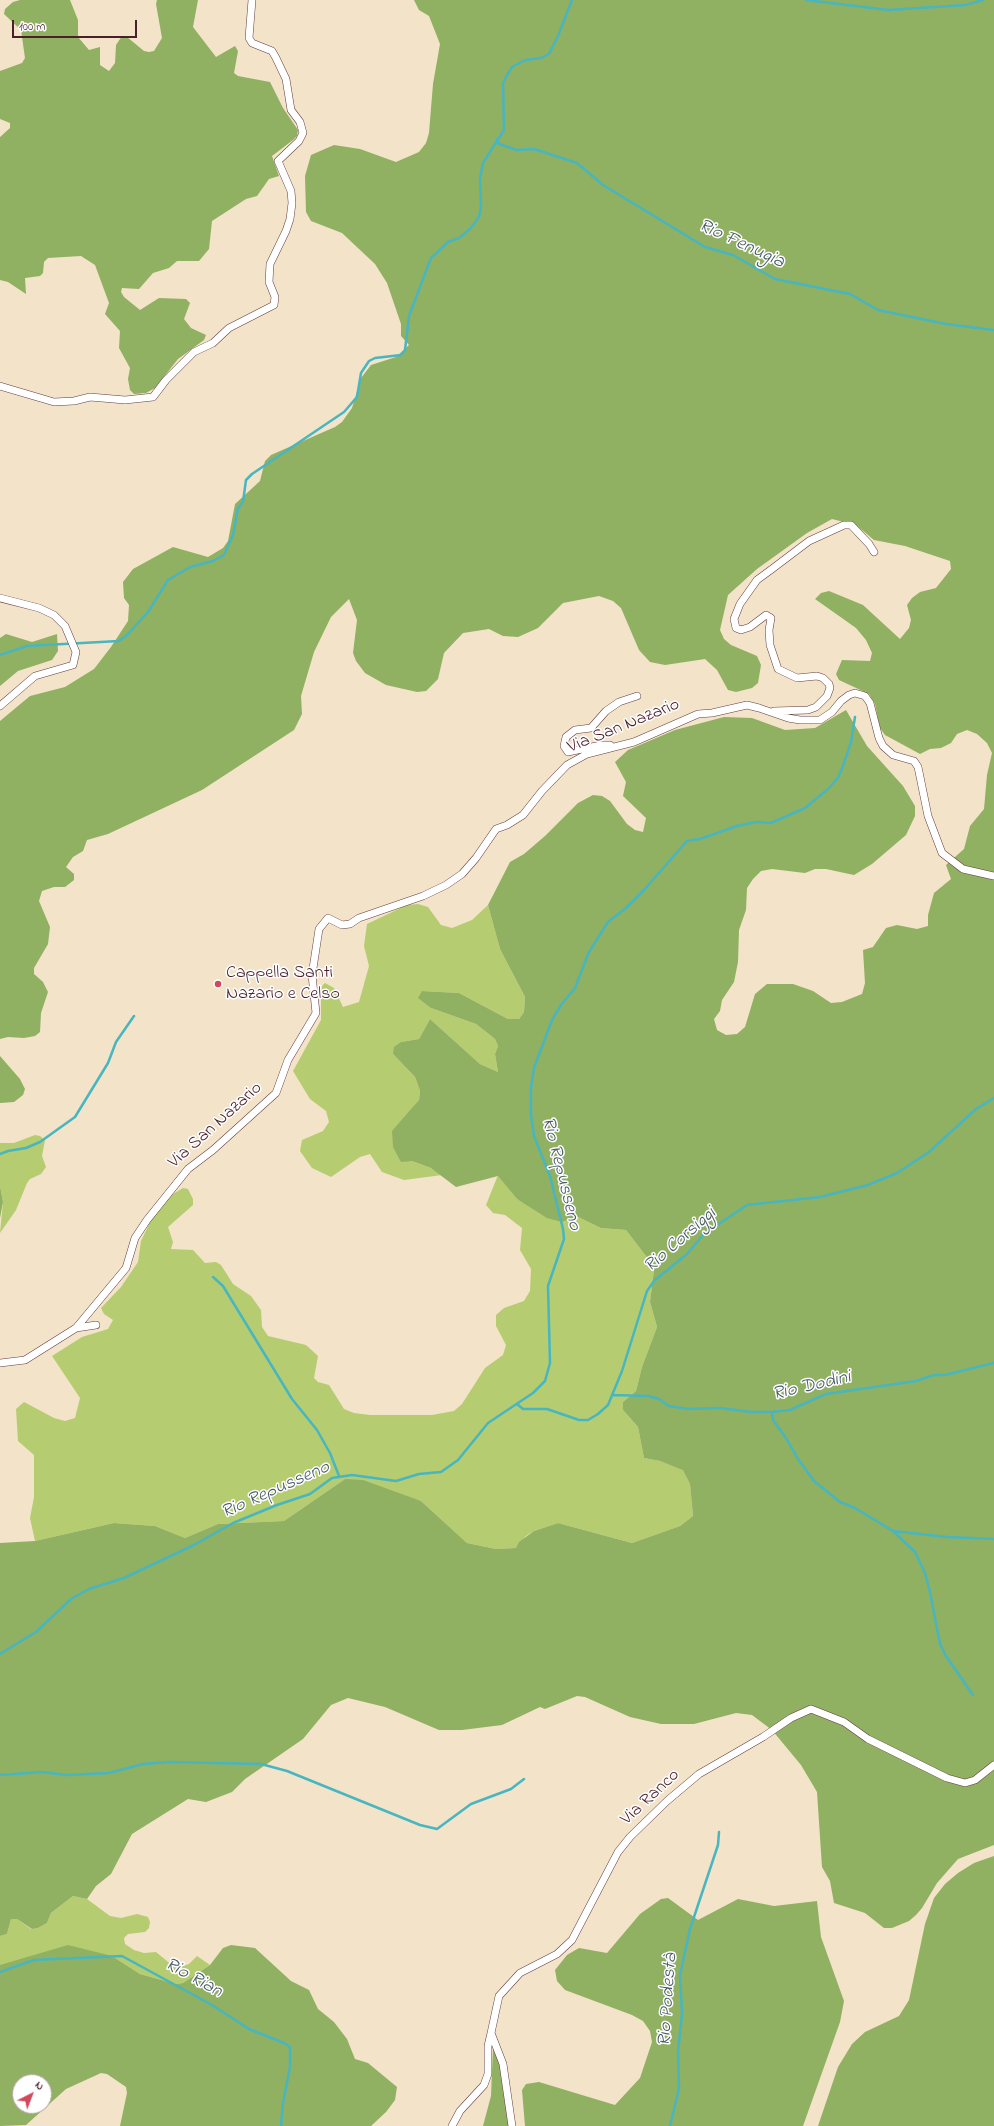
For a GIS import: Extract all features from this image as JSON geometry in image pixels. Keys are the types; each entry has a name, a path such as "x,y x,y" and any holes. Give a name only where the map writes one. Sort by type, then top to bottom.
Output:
{"street":[{"path":"0,386 54,402 74,402 90,397 125,400 153,397 166,380 194,352 213,343 229,328 274,305 275,297 269,282 270,264 274,252 286,231 290,219 292,203 291,191 278,160 299,141 303,133 300,122 291,110 286,79 276,58 272,51 252,43 249,38 252,0"},
{"path":"769,711 808,710 816,707 827,696 830,688 829,684 823,678 817,676 797,678 778,669 771,652 769,634 771,621 770,616 764,616 750,628 741,630 736,628 734,619 740,604 757,580 782,561 809,541 844,525 851,525 869,544 874,552"},
{"path":"0,598 39,608 54,615 65,626 76,652 73,665 35,676 0,706"},
{"name":"Via San Nazario","path":"0,1363 25,1360 76,1328 126,1268 135,1238 183,1174 276,1093 288,1060 316,1013 312,975 319,929 328,918 342,925 350,924 359,918 375,914 441,888 462,874 476,858 492,833 523,815 542,791 568,765 587,754 616,745 634,742 698,714 712,713 747,705 788,718 805,721 820,720 832,712 841,701 849,695 855,693 865,696 870,703 879,738 883,746 893,755 914,761 918,767 928,816 942,853 963,869 994,876"},
{"path":"616,745 601,745 568,752 564,746 566,737 575,730 591,728 606,711 619,702 637,696"},
{"path":"76,1328 96,1325"},
{"name":"Via Ranco","path":"491,2033 499,1996 520,1973 557,1954 572,1940 586,1917 604,1876 618,1852 630,1837 699,1774 763,1737 791,1718 811,1709 825,1713 844,1722 868,1739 947,1778 965,1783 975,1780 994,1765"},
{"path":"452,2126 460,2111 484,2085 488,2074 488,2046 491,2033"},
{"path":"491,2033 503,2064 512,2126"}],"green space":[{"path":"20,0 70,0 78,20 78,37 89,50 100,47 100,65 109,71 115,63 116,45 122,36 127,37 144,51 154,51 162,38 156,4 157,0 198,0 193,27 216,57 235,46 238,51 234,73 238,76 270,82 283,108 298,130 297,136 293,140 272,156 279,176 269,179 257,196 246,199 212,221 209,249 199,261 177,261 169,268 153,273 139,289 122,288 121,292 124,297 140,310 159,298 186,299 190,303 184,319 191,328 206,335 204,340 178,359 155,388 146,393 134,394 130,390 128,379 130,368 119,348 120,331 105,314 109,303 95,265 81,256 48,258 44,262 43,273 40,276 25,278 26,294 8,282 0,280 0,137 10,128 10,123 0,119 0,71 22,63 25,58 21,30 4,14 5,9 13,2"},
{"path":"414,0 994,0 994,1845 958,1859 937,1883 916,1915 909,1921 892,1928 884,1928 865,1913 834,1903 830,1881 822,1867 817,1792 801,1765 772,1730 752,1715 736,1713 694,1724 661,1724 630,1717 585,1697 577,1696 545,1709 540,1707 502,1725 462,1730 439,1730 385,1707 348,1698 331,1705 303,1739 245,1779 232,1792 206,1802 188,1799 132,1834 111,1874 96,1886 87,1899 73,1896 51,1913 47,1923 38,1928 32,1929 17,1919 11,1919 7,1934 0,1936 0,1543 35,1541 114,1523 155,1526 185,1538 218,1524 284,1521 345,1479 363,1480 421,1501 467,1543 496,1549 516,1548 519,1542 534,1531 558,1523 632,1543 680,1526 693,1516 690,1484 683,1470 660,1461 644,1458 638,1427 623,1410 623,1402 636,1391 642,1367 657,1327 650,1302 654,1270 646,1256 626,1230 601,1228 578,1217 562,1222 547,1218 517,1199 498,1176 456,1187 431,1168 412,1161 401,1162 393,1147 392,1131 419,1100 420,1091 415,1077 393,1054 394,1047 401,1042 419,1039 430,1019 480,1064 498,1072 495,1054 498,1046 495,1039 476,1024 431,1008 418,998 422,991 459,993 508,1019 519,1019 524,1012 525,997 500,949 488,905 510,862 524,854 545,836 578,803 593,795 602,796 610,801 627,824 635,830 643,832 646,818 623,796 626,782 615,762 628,750 675,730 724,717 752,718 785,730 815,728 846,710 867,746 903,786 915,806 915,816 906,835 872,864 854,875 826,869 815,869 805,873 772,869 761,871 753,879 747,888 746,910 739,930 738,962 734,982 722,1000 720,1011 714,1019 717,1030 726,1035 737,1034 745,1027 755,994 767,984 793,984 813,991 831,1003 842,1002 862,994 865,983 863,950 873,947 886,928 897,925 917,929 928,926 928,915 934,893 951,879 946,865 964,849 970,826 984,809 987,775 992,753 987,743 977,734 967,730 957,734 951,743 941,748 930,749 920,754 885,735 880,728 875,704 869,694 839,680 836,674 842,660 870,661 872,653 866,640 856,628 815,599 821,593 829,591 863,605 900,639 909,628 911,620 907,605 912,598 920,592 936,588 951,569 950,561 905,546 874,540 856,525 832,519 807,533 757,569 728,595 720,630 724,639 731,645 757,656 761,665 758,683 752,688 736,692 728,690 717,670 705,659 665,665 650,662 639,650 621,608 613,601 599,596 563,603 538,628 518,637 503,636 489,629 463,633 444,653 438,679 426,691 417,692 386,685 365,673 356,661 353,653 357,620 349,599 331,617 314,652 301,696 302,714 294,730 202,790 108,834 87,840 83,851 73,857 66,867 74,874 74,880 65,887 54,887 42,891 39,901 50,927 48,944 34,968 34,974 43,982 48,992 41,1013 40,1032 35,1036 24,1038 8,1037 0,1039 0,721 30,696 65,687 94,669 128,621 129,605 124,598 123,582 133,569 173,547 208,557 223,548 228,541 235,504 260,481 265,461 271,455 335,427 342,422 352,408 361,378 371,365 396,357 409,345 401,336 401,324 387,283 375,264 342,233 311,221 306,212 305,176 311,155 334,145 360,149 396,162 419,152 426,143 429,133 433,84 440,44 429,16 419,10"},
{"path":"6,634 32,642 57,634 58,651 52,660 18,671 0,686 0,638"},
{"path":"418,904 428,907 441,925 452,928 472,920 488,905 500,949 525,997 524,1012 519,1019 508,1019 459,993 422,991 431,1008 476,1024 495,1039 498,1046 495,1054 498,1072 480,1064 430,1019 419,1039 401,1042 393,1054 415,1077 420,1091 419,1100 409,1113 401,1161 412,1161 431,1168 442,1175 404,1180 382,1172 370,1154 360,1157 331,1177 312,1168 300,1151 302,1140 323,1131 329,1122 326,1111 310,1099 293,1071 321,1020 321,987 325,983 334,988 343,1007 359,1002 369,966 364,946 367,924 407,905"},
{"path":"0,1056 20,1079 25,1089 23,1095 14,1102 0,1103"},
{"path":"35,1135 40,1136 45,1140 42,1156 46,1167 41,1174 30,1179 27,1183 16,1210 0,1233 3,1202 0,1186 0,1143 14,1143"},
{"path":"498,1175 517,1199 562,1222 578,1217 601,1228 626,1230 646,1256 654,1270 650,1302 657,1327 642,1367 636,1391 623,1402 623,1410 638,1427 644,1458 660,1461 683,1469 690,1484 693,1516 680,1526 632,1543 558,1523 534,1531 526,1536 516,1548 496,1549 467,1543 421,1501 345,1479 284,1521 218,1524 185,1538 155,1526 114,1523 35,1541 30,1518 34,1497 34,1455 18,1441 16,1409 24,1402 54,1418 65,1421 75,1418 80,1398 52,1356 82,1337 108,1329 113,1320 104,1314 101,1308 121,1287 138,1262 141,1241 153,1216 173,1194 183,1188 188,1189 193,1199 193,1205 168,1227 173,1242 171,1249 193,1250 205,1263 216,1262 221,1265 233,1284 251,1296 261,1310 262,1327 268,1336 306,1345 318,1356 314,1378 318,1382 329,1385 344,1409 354,1413 370,1415 432,1415 454,1411 462,1404 485,1368 503,1355 506,1345 496,1326 496,1315 504,1308 524,1301 530,1291 531,1269 520,1250 522,1228 505,1215 493,1213 486,1205"},
{"path":"0,1186 3,1202 0,1218"},
{"path":"994,1856 994,2126 818,2126 838,2067 852,2044 865,2032 899,2016 909,2000 925,1924 934,1898 945,1884 958,1873 974,1863"},
{"path":"73,1896 87,1899 110,1916 121,1918 137,1914 148,1917 150,1922 149,1928 145,1932 128,1934 124,1938 125,1944 134,1950 144,1953 156,1952 173,1966 178,1968 189,1964 197,1956 210,1965 183,1983 176,1984 140,1974 112,1956 0,1965 0,1936 7,1934 11,1919 17,1919 31,1929 38,1928 47,1923 51,1913"},
{"path":"668,1898 698,1920 738,1899 774,1906 817,1901 821,1937 844,2001 840,2022 803,2126 525,2126 522,2090 526,2084 539,2082 615,2105 640,2078 652,2042 650,2031 643,2021 632,2015 565,1990 557,1981 555,1970 567,1955 579,1948 607,1953 640,1914 661,1899"},
{"path":"68,1945 112,1956 140,1974 176,1984 183,1983 210,1965 223,1948 231,1945 255,1948 291,1981 309,1990 318,2009 334,2022 347,2039 355,2059 368,2063 397,2087 395,2100 386,2112 371,2126 120,2126 127,2093 126,2087 107,2074 101,2073 66,2089 52,2102 52,2074 12,2074 12,2114 38,2114 26,2125 0,2126 0,1965"},
{"path":"493,2047 498,2053 509,2126 483,2126 491,2096"}],"waterway":[{"path":"0,655 27,646 119,641 127,635 148,612 168,580 190,567 213,561 224,555 233,535 238,508 243,502 246,480 252,474 344,412 357,397 361,373 369,361 375,358 401,355 405,350 409,316 431,258 448,242 459,238 470,229 479,217 481,207 480,178 483,163 504,130 503,83 512,67 525,60 541,58 549,54 558,36 572,0"},
{"path":"806,0 888,10 966,5 983,0"},
{"name":"Rio Fenugia","path":"497,139 499,144 517,150 534,149 577,163 603,185 705,247 733,255 775,279 850,294 878,310 946,324 994,330"},
{"name":"Rio Repusseno","path":"0,1654 36,1632 71,1599 89,1589 124,1578 194,1545 233,1523 277,1505 310,1494 332,1478 352,1475 396,1481 419,1474 441,1472 458,1460 488,1423 533,1393 545,1381 550,1363 548,1286 564,1239 550,1176 534,1136 531,1115 531,1088 534,1068 552,1020 561,1005 575,988 589,952 608,922 626,908 644,890 687,841 700,839 737,826 756,822 771,823 805,808 828,789 838,778 843,766 851,742 855,717"},
{"path":"0,1154 26,1148 40,1142 75,1117 108,1063 116,1042 134,1016"},
{"name":"Rio Corsiggi","path":"517,1404 523,1409 547,1409 579,1420 588,1420 598,1414 608,1405 622,1371 647,1291 654,1281 687,1254 704,1234 747,1205 820,1197 868,1185 897,1173 929,1152 976,1109 994,1098"},
{"path":"213,1277 223,1286 292,1399 317,1430 330,1453 339,1476"},
{"name":"Rio Dodini","path":"612,1395 648,1396 659,1399 669,1406 688,1409 720,1408 751,1412 772,1412 790,1410 826,1394 916,1381 934,1375 945,1375 994,1363"},
{"path":"772,1412 773,1420 814,1481 840,1502 855,1508 893,1531 947,1537 994,1539"},
{"path":"893,1531 915,1552 925,1573 940,1644 946,1656 973,1695"},
{"path":"0,1775 42,1772 67,1775 109,1773 143,1764 169,1762 261,1764 287,1771 420,1825 437,1829 471,1804 511,1789 524,1779"},
{"name":"Rio Podestà","path":"670,2126 679,2089 678,2052 682,2014 680,1975 690,1929 718,1845 719,1832"},
{"name":"Rio Rian","path":"0,1972 34,1960 122,1956 212,2005 249,2029 284,2043 290,2047 290,2067 283,2103 281,2126"}],"place":[{"name":"Cappella Santi Nazario e Celso","path":"218,984"}]}
